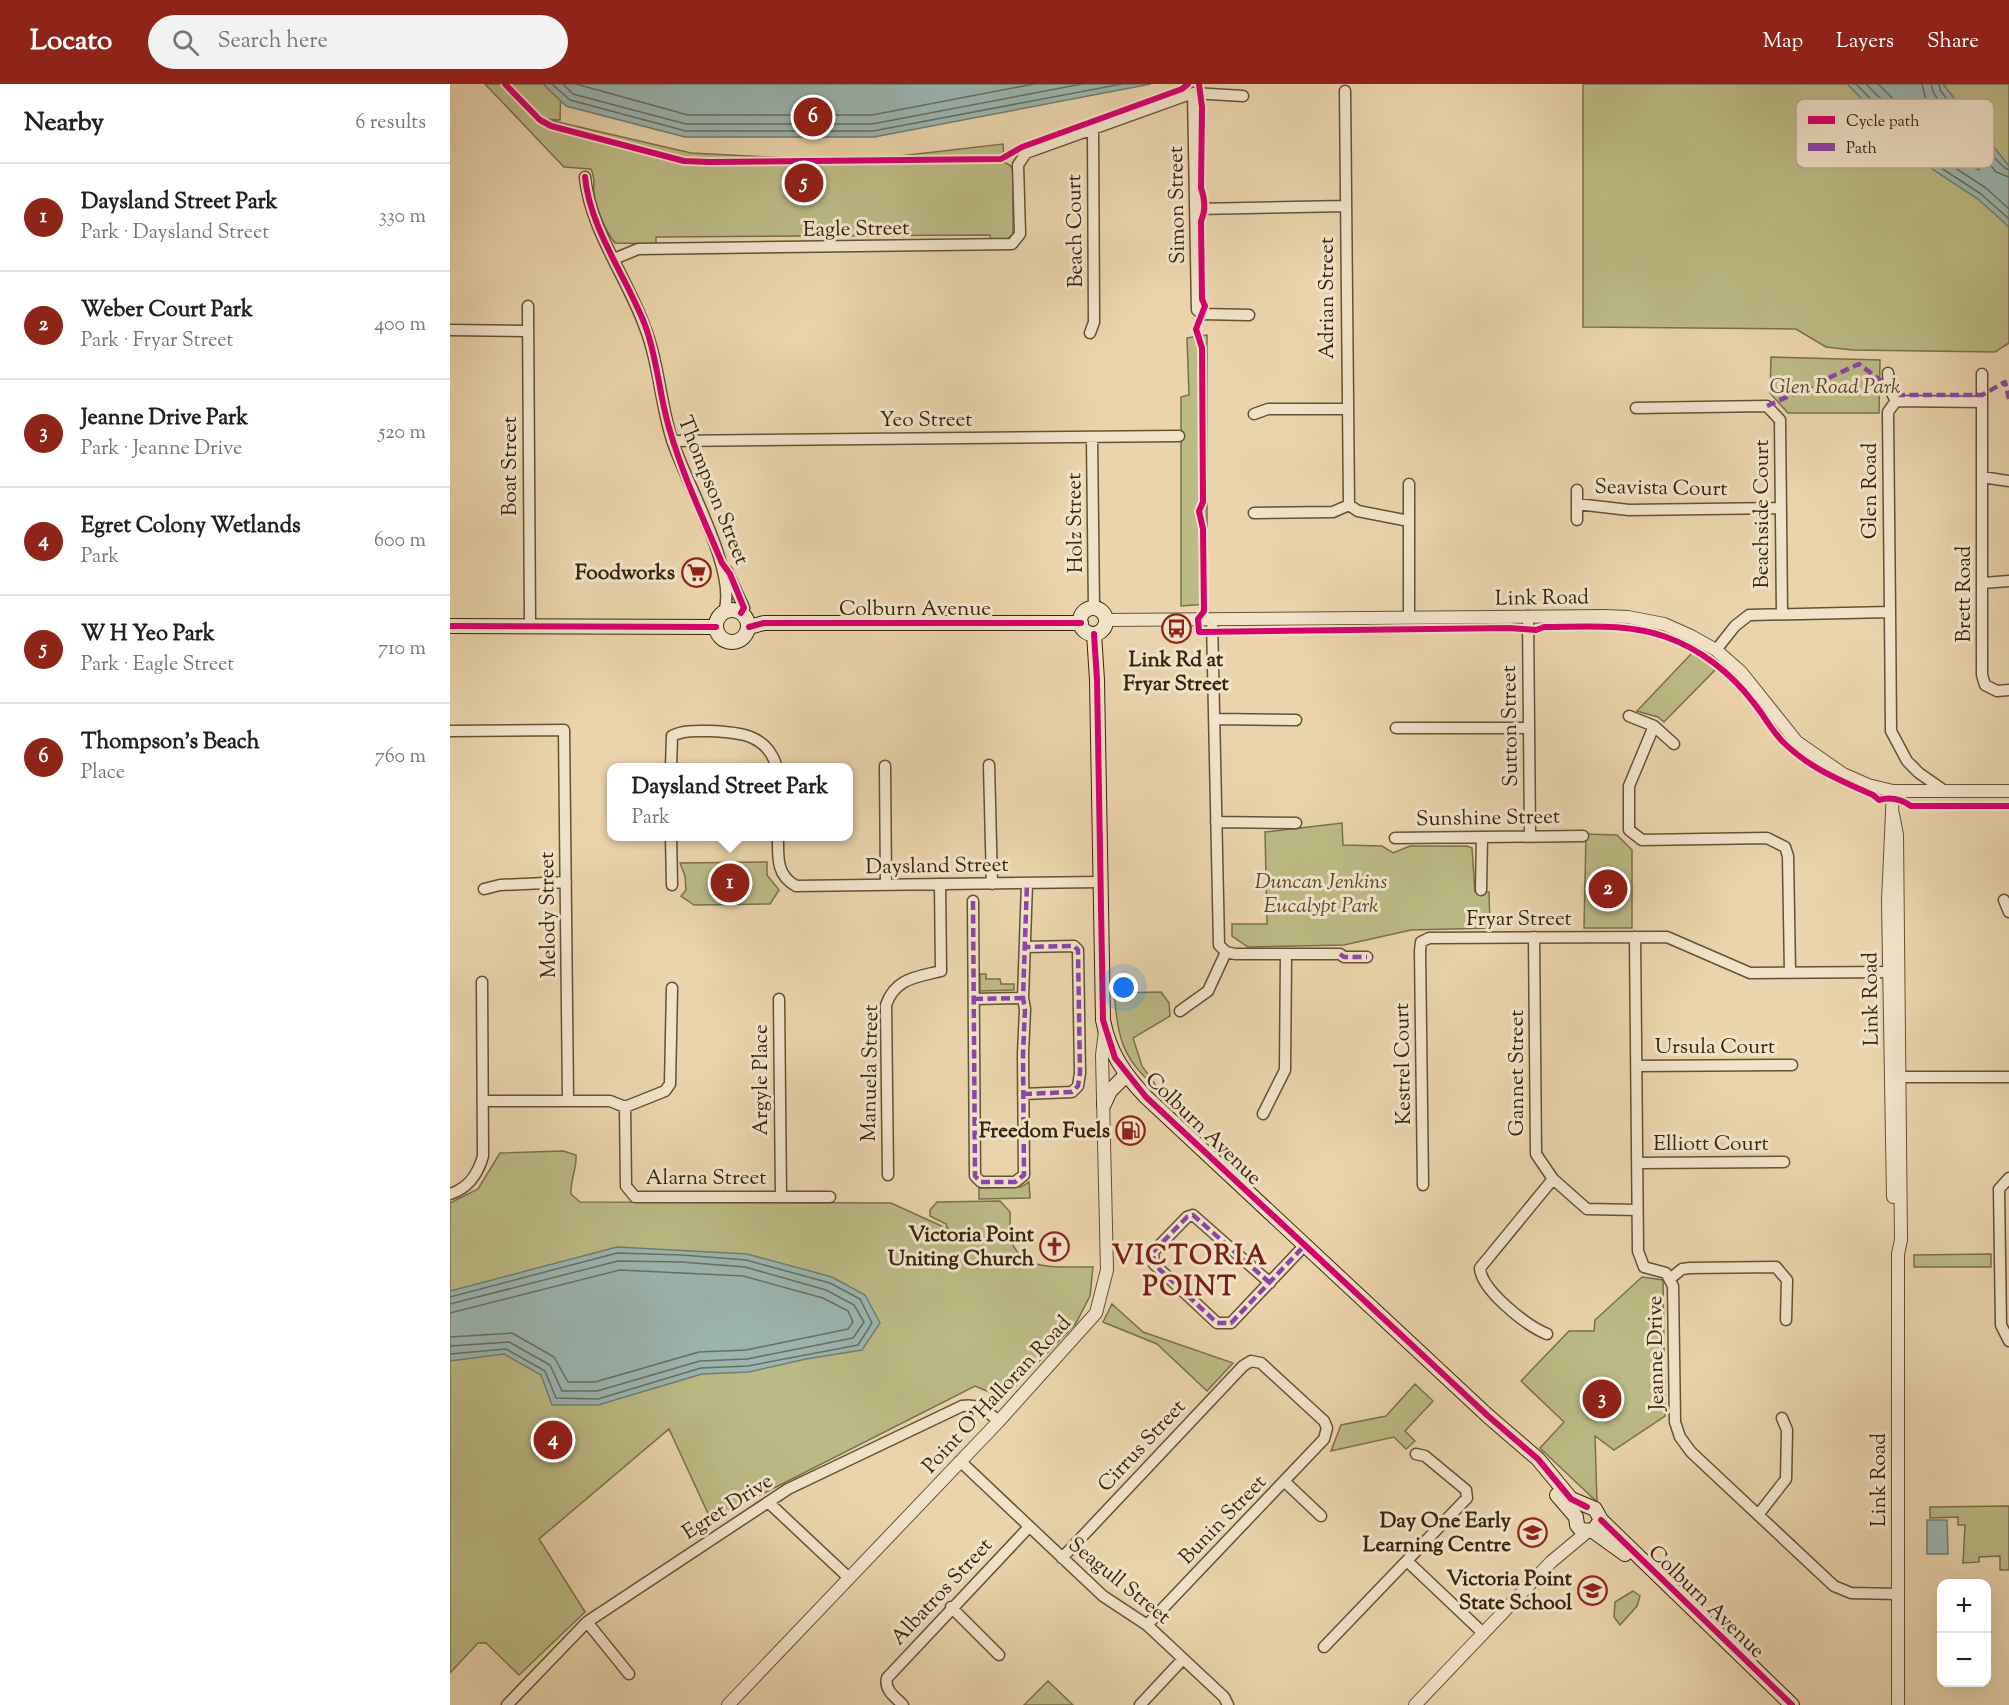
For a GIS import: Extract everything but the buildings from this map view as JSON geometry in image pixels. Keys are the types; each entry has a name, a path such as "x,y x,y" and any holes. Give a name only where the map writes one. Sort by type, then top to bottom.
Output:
{"main road":[{"path":"1094,608 1103,613 1106,620 1101,631 1094,634 1086,632 1081,623 1084,612 1094,608"},
{"path":"735,610 747,618 749,627 746,636 732,643 719,636 716,627 718,619 724,612 735,610"},
{"name":"Colburn Avenue","path":"749,627 764,623 856,625 1081,623"},
{"path":"450,626 716,627"},
{"name":"Colburn Avenue","path":"1094,634 1106,1031 1115,1058 1126,1075 1305,1245 1488,1416 1538,1459 1571,1499 1595,1509 1587,1525"},
{"path":"1104,1104 1110,1091 1126,1075"},
{"name":"Colburn Avenue","path":"1488,1416 1587,1525 1654,1574 1792,1705"}],"street":[{"name":"Adrian Street","path":"1345,91 1349,505"},
{"path":"1093,129 1193,93 1244,96"},
{"name":"Simon Street","path":"1193,93 1197,310 1201,314 1249,315"},
{"name":"Eagle Street","path":"614,260 638,249 1012,244 1020,234 1020,159 1026,153 1093,129"},
{"name":"Beach Court","path":"1090,333 1095,322 1093,129"},
{"name":"Thompson Street","path":"585,177 586,191 614,260 644,323 656,357 672,441 722,563 728,598 724,612"},
{"path":"1196,209 1345,206"},
{"name":"Boat Street","path":"528,306 530,626"},
{"path":"450,330 527,331"},
{"path":"1888,373 1889,388 1896,401 1982,402"},
{"name":"Brett Road","path":"1982,374 1985,685 1998,691 2009,690"},
{"name":"Glen Road","path":"1896,401 1888,412 1891,731 1907,761 1919,773 1942,789"},
{"name":"Beachside Court","path":"1636,408 1767,406 1780,420 1782,613"},
{"path":"1254,414 1268,409 1347,409"},
{"name":"Yeo Street","path":"672,441 1179,436"},
{"name":"Holz Street","path":"1092,438 1094,608"},
{"path":"1982,477 2009,481"},
{"path":"1409,484 1409,618"},
{"path":"1577,490 1577,520"},
{"name":"Seavista Court","path":"1577,504 1629,510 1780,508"},
{"path":"1254,513 1333,512 1349,505 1358,511 1409,521"},
{"name":"Thompson Street","path":"722,563 730,574 744,608 741,613"},
{"path":"1983,583 2009,581"},
{"path":"1716,650 1735,626 1749,615 1890,612"},
{"name":"Link Road","path":"1106,620 1528,616 1604,616 1647,620 1691,636 1716,650 1741,672 1781,724 1816,757 1868,785 1893,791 1893,814 1889,837 1901,1240 1898,1254 1898,1705"},
{"name":"Sutton Street","path":"1528,616 1530,836"},
{"path":"1212,619 1216,719 1218,939 1226,952 1235,954 1340,954 1344,957 1367,957"},
{"path":"1629,716 1654,726 1674,744"},
{"path":"1216,719 1296,720"},
{"path":"1654,726 1629,786 1629,830 1642,840 1767,838 1785,847 1788,856 1790,973"},
{"path":"1396,728 1528,728"},
{"name":"Melody Street","path":"450,731 564,730 568,1100"},
{"path":"671,763 672,736 679,732 702,731 737,732 749,735 768,749 775,763"},
{"path":"989,765 992,884"},
{"path":"885,766 886,885"},
{"path":"1893,791 1942,789 2009,791"},
{"path":"1216,822 1296,823"},
{"name":"Sunshine Street","path":"1395,837 1583,836"},
{"path":"1481,890 1482,837"},
{"path":"671,841 672,885"},
{"name":"Daysland Street","path":"778,841 781,873 796,886 1101,882"},
{"path":"484,889 500,885 566,882"},
{"path":"973,902 976,1179 1015,1182 1024,1174 1025,1009 1023,998 1027,883"},
{"name":"Manuela Street","path":"888,1175 886,1005 894,987 902,981 941,971 940,884"},
{"path":"2004,900 2009,912"},
{"name":"Gannet Street","path":"1534,937 1536,1154 1553,1179 1587,1209 1637,1210"},
{"name":"Jeanne Drive","path":"1635,937 1637,1210 1640,1260 1644,1267 1662,1271 1671,1278 1674,1407 1680,1437 1691,1452 1834,1586 1851,1593 1897,1594"},
{"name":"Fryar Street","path":"1421,942 1429,938 1667,937 1750,973 1894,972"},
{"name":"Kestrel Court","path":"1421,942 1423,1185"},
{"path":"1023,1094 1072,1092 1078,1086 1080,1073 1078,950 1074,946 1025,947"},
{"path":"1180,1011 1208,991 1226,952"},
{"path":"1263,1114 1285,1070 1286,955"},
{"path":"450,1194 469,1185 479,1169 483,1156 485,1101 482,982"},
{"path":"485,1101 610,1101 625,1107 665,1091 670,1084 672,988"},
{"path":"974,999 1023,998"},
{"name":"Argyle Place","path":"779,999 781,1197"},
{"name":"Point O'Halloran Road","path":"728,1705 1087,1326 1100,1302 1107,1270 1102,1055 1106,1031"},
{"name":"Ursula Court","path":"1637,1066 1792,1065"},
{"path":"1895,1077 2009,1077"},
{"name":"Alarna Street","path":"625,1107 626,1186 635,1197 830,1197"},
{"name":"Elliott Court","path":"1638,1163 1784,1162"},
{"path":"2009,1178 1998,1189 2004,1271 2001,1325 2009,1341"},
{"path":"1546,1334 1531,1327 1486,1285 1480,1277 1480,1268 1553,1179"},
{"path":"1270,1283 1193,1215 1187,1217 1153,1252 1154,1264 1217,1323 1225,1325 1231,1323 1270,1283 1305,1245"},
{"path":"1671,1278 1682,1269 1690,1268 1776,1267 1787,1280 1786,1320"},
{"name":"Cirrus Street","path":"1062,1558 1238,1371 1251,1361 1261,1363 1324,1421 1327,1428 1324,1439"},
{"name":"Egret Drive","path":"514,1703 587,1622 788,1489 962,1406 981,1407 999,1421"},
{"path":"1758,1515 1786,1479 1787,1430 1782,1418"},
{"name":"Bunin Street","path":"1147,1625 1324,1439"},
{"path":"1324,1647 1467,1498 1466,1490 1425,1456 1416,1454"},
{"name":"Seagull Street","path":"960,1461 1103,1596 1147,1625 1224,1697 1228,1705"},
{"path":"1284,1481 1321,1516"},
{"path":"768,1502 849,1578"},
{"path":"1416,1705 1587,1525"},
{"name":"Albatros Street","path":"903,1705 885,1684 887,1677 1029,1527"},
{"path":"1407,1561 1483,1633"},
{"path":"951,1607 999,1655"},
{"path":"587,1622 629,1674"},
{"path":"1140,1705 1183,1659"}],"green space":[{"path":"485,84 561,84 560,120 545,119 691,153 810,159 891,157 1003,144 1004,162 1011,166 1013,171 1013,234 1006,240 991,241 990,235 656,237 656,244 615,243 596,205 591,169 564,167"},
{"path":"1583,84 2009,84 2009,343 1995,352 1853,350 1826,347 1796,329 1583,327"},
{"path":"1207,335 1207,604 1181,606 1181,397 1189,395 1187,338"},
{"name":"Glen Road Park","path":"1771,357 1880,360 1879,413 1788,413 1770,393"},
{"path":"1692,653 1716,669 1664,722 1658,717 1637,711"},
{"name":"Duncan Jenkins Eucalypt Park","path":"1342,823 1343,845 1382,846 1393,853 1410,846 1467,846 1472,848 1475,892 1489,892 1490,928 1411,930 1344,945 1248,947 1232,936 1232,924 1267,924 1265,832"},
{"path":"1586,834 1617,835 1632,850 1632,928 1584,928"},
{"path":"767,862 767,875 779,890 770,904 694,905 681,896 686,890 685,876 680,863"},
{"path":"980,974 986,974 986,979 1000,979 1001,984 1014,984 1014,990 980,991"},
{"path":"1161,992 1169,1003 1170,1016 1133,1038 1142,1066 1161,1093 1138,1069 1125,1049 1118,1025 1114,993"},
{"path":"563,1151 576,1155 571,1194 580,1202 891,1203 948,1229 946,1224 930,1216 930,1210 937,1202 1000,1201 1010,1212 1010,1237 1016,1251 1024,1258 1045,1266 1093,1267 1090,1296 1076,1323 1004,1398 975,1386 711,1520 669,1429 539,1539 585,1612 519,1675 486,1643 478,1643 450,1673 450,1203 478,1189 500,1153"},
{"path":"1029,1182 1030,1198 979,1199 979,1188 1021,1187"},
{"path":"1991,1254 1991,1267 1914,1267 1914,1255"},
{"path":"1642,1277 1663,1280 1665,1416 1614,1450 1595,1436 1597,1502 1540,1448 1564,1422 1521,1381 1569,1331 1594,1331 1595,1320"},
{"path":"1112,1304 1143,1332 1233,1363 1207,1391 1157,1344 1103,1322"},
{"path":"1415,1384 1433,1401 1405,1431 1415,1441 1406,1449 1394,1437 1331,1451 1341,1425 1386,1416"},
{"path":"2009,1506 2009,1570 2000,1570 2000,1556 1979,1557 1979,1562 1963,1563 1965,1525 1958,1525 1958,1517 1930,1518 1930,1507"},
{"path":"1633,1591 1640,1596 1637,1606 1620,1625 1614,1617 1615,1602"},
{"path":"1048,1681 1073,1705 1024,1705"}],"water":[{"path":"543,84 1151,84 874,137 685,137 566,106"},
{"path":"1847,84 1943,84 1955,99 1862,99"},
{"path":"1994,147 2009,166 2009,227 1978,199 1932,169 1994,168"},
{"path":"617,1247 747,1254 832,1277 865,1295 880,1323 862,1350 806,1359 749,1372 702,1374 598,1405 552,1405 541,1375 504,1354 450,1361 450,1291"},
{"path":"1927,1520 1947,1520 1948,1554 1927,1554"}],"marked path":[{"path":"1767,406 1859,364 1900,395 1982,395 2005,382 2009,399"},
{"path":"973,901 975,1176 981,1182 1015,1182 1024,1175 1025,1009 1023,998 1027,883"},
{"path":"1023,1094 1072,1092 1078,1086 1080,1073 1078,950 1074,946 1025,947"},
{"path":"1340,954 1344,957 1367,957"},
{"path":"974,999 1023,998"},
{"path":"1270,1283 1193,1215 1187,1217 1153,1252 1154,1264 1217,1323 1231,1323 1305,1245"}],"cycle path":[{"path":"505,84 540,120 551,126 684,161 710,162 1001,159 1022,147 1182,89 1188,84"},
{"path":"1199,84 1202,107 1201,188 1204,204 1201,221 1202,299 1205,306 1196,329 1202,348 1203,502 1199,511 1203,529 1204,611 1198,619 1199,632 1509,628 1536,630 1544,627 1590,626 1651,633 1679,642 1714,663 1744,691 1779,737 1793,751 1825,773 1879,800 1895,799 1911,806 2009,806"},
{"path":"585,177 588,196 601,234 645,325 675,448 722,563 730,574 744,608 741,613"},
{"path":"749,627 764,623 1081,623"},
{"path":"450,626 716,627"},
{"path":"1094,634 1097,680 1103,1020 1115,1058 1146,1097 1488,1416 1538,1459 1571,1499 1587,1507"},
{"path":"1601,1520 1792,1705"}],"place":[{"name":"Thompson's Beach","path":"813,117"},
{"name":"W H Yeo Park","path":"804,183"},
{"name":"Foodworks","path":"696,572"},
{"name":"Link Rd at Fryar Street","path":"1176,628"},
{"name":"Daysland Street Park","path":"730,883"},
{"name":"Weber Court Park","path":"1608,889"},
{"name":"Freedom Fuels","path":"1131,1130"},
{"name":"Victoria Point Uniting Church","path":"1055,1246"},
{"name":"Jeanne Drive Park","path":"1602,1399"},
{"name":"Egret Colony Wetlands","path":"553,1440"},
{"name":"Day One Early Learning Centre","path":"1532,1532"},
{"name":"Victoria Point State School","path":"1593,1590"}],"district":[{"name":"VICTORIA POINT","path":"1190,1270"}]}
